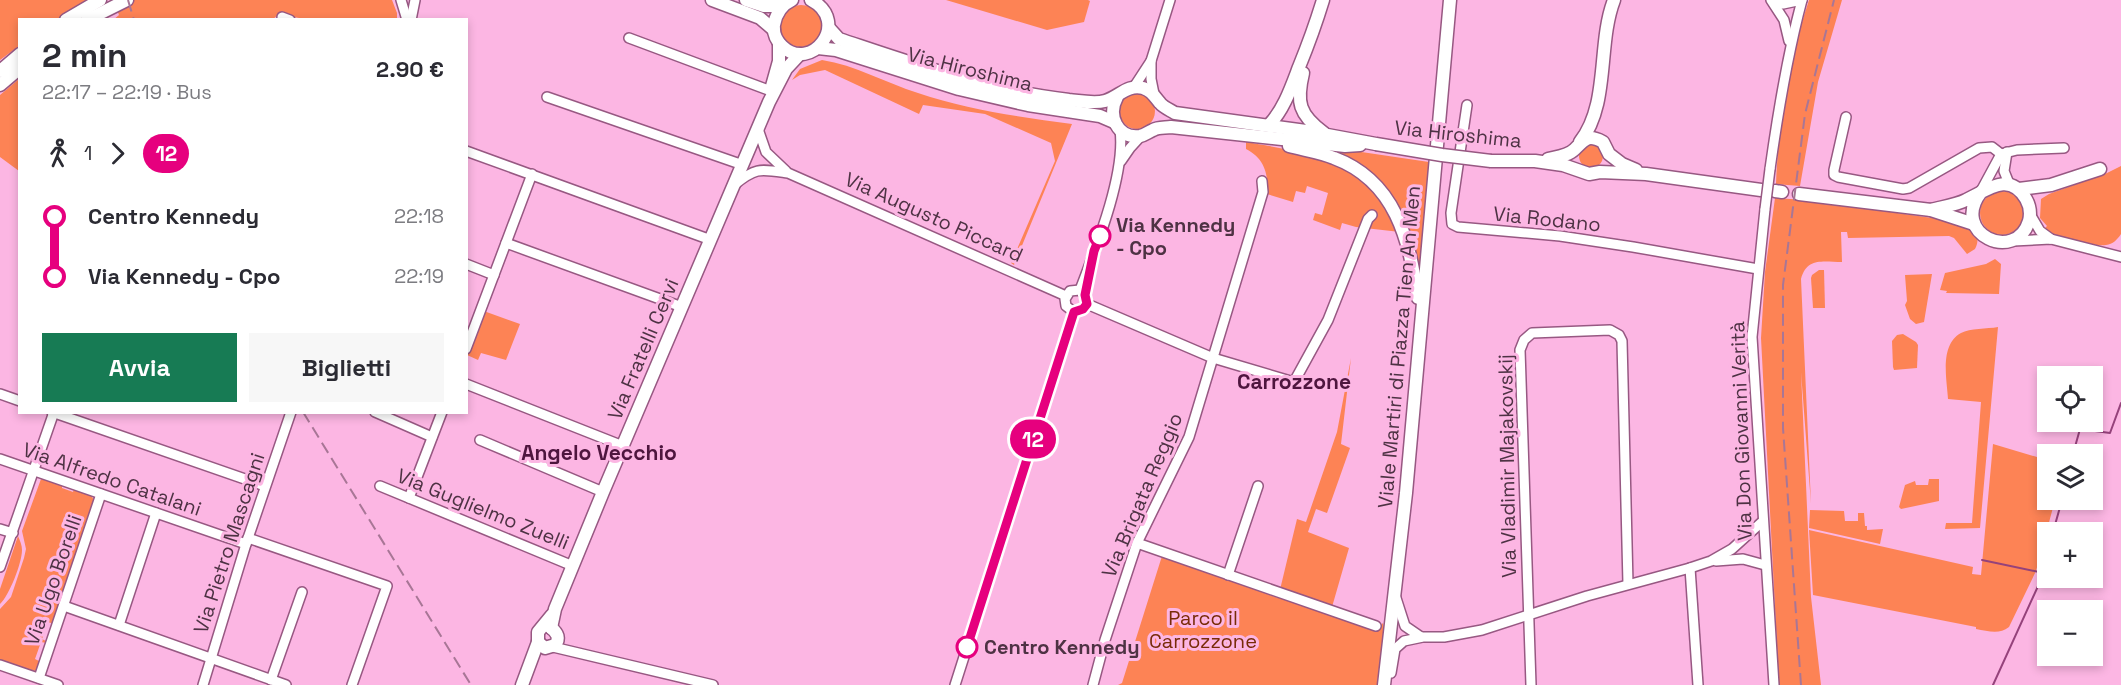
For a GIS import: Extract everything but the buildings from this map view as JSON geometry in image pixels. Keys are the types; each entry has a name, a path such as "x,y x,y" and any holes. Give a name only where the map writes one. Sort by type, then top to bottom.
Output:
{"main road":[{"path":"67,18 100,0"},
{"path":"91,18 127,0"},
{"path":"712,0 760,18 774,30"},
{"path":"746,0 764,6 787,3"},
{"path":"779,44 800,54 813,51 824,42 829,28 824,5 811,0"},
{"path":"1323,0 1310,43 1299,102 1308,119 1326,134"},
{"path":"1580,170 1574,161 1577,146 1587,133 1596,111 1607,19 1605,0"},
{"path":"1607,19 1614,0"},
{"path":"774,30 776,15 787,3"},
{"name":"Viale Martiri di Piazza Tien An Men","path":"1386,685 1450,3"},
{"name":"Via Hiroshima","path":"829,28 839,39 946,75 999,88 1092,102 1117,97 1124,90 1134,87 1144,88 1174,113 1269,125 1442,155 1491,161 1535,161 1563,165 1590,174 1600,172 1646,174 1761,190"},
{"name":"Via Fratelli Cervi","path":"522,685 548,638 554,611 603,492 758,129 779,61 779,44 774,30"},
{"path":"1269,125 1279,115 1310,43"},
{"name":"Via Hiroshima","path":"818,48 836,50 959,89 1028,105 1100,116 1133,136 1141,136 1153,129 1171,127 1345,146 1377,144"},
{"name":"Via Fratelli Cervi","path":"770,96 786,69 800,54"},
{"path":"0,71 18,56"},
{"path":"0,85 18,70"},
{"path":"1117,97 1112,109 1117,126"},
{"path":"1153,129 1161,117 1156,98"},
{"path":"1596,111 1603,142 1609,154 1607,164 1600,172"},
{"path":"1232,133 1327,155 1345,162 1369,179 1391,206 1405,233 1421,316"},
{"name":"Via Hiroshima","path":"1535,161 1562,156 1586,138 1603,142"},
{"name":"Via Hiroshima","path":"1609,154 1622,164 1646,174"},
{"path":"1931,210 1964,202 1989,186 1998,184 2014,188 2051,185 2100,169"},
{"path":"1980,192 1972,207 1974,224 1979,232 1992,241 2010,241 2024,230 2030,214 2029,204 2014,188"},
{"path":"1799,194 1931,210 1974,224"}],"street":[{"path":"401,0 408,18"},
{"path":"410,18 415,0"},
{"path":"1134,87 1151,61 1170,0"},
{"path":"1772,1 1783,4 1802,0"},
{"name":"Via Don Giovanni Verità","path":"1774,685 1752,338 1779,99 1802,0"},
{"path":"1772,1 1784,20 1790,47"},
{"path":"629,38 770,96"},
{"path":"1151,61 1151,79 1156,98"},
{"path":"547,97 743,165"},
{"name":"Via Rodano","path":"1467,105 1451,213 1452,224 1464,228 1560,236 1758,269"},
{"path":"1846,117 1834,175 1904,189 1979,148 1992,147 2002,154 2064,148"},
{"path":"1074,312 1083,309 1094,251 1120,163 1122,144 1117,126"},
{"name":"Via Augusto Piccard","path":"758,129 766,152 788,173"},
{"path":"1120,163 1141,136"},
{"path":"468,152 711,240"},
{"path":"2002,154 2004,171 2014,188"},
{"path":"1980,192 2002,154"},
{"name":"Via Augusto Piccard","path":"734,185 751,171 766,170 788,173 1066,296"},
{"path":"470,326 494,275 532,174"},
{"name":"Via Brigata Reggio","path":"1093,685 1105,640 1137,543 1189,437 1263,192 1262,181"},
{"path":"2030,214 2040,231 2051,239"},
{"path":"1074,312 1066,306 1066,296 1070,291 1213,358 1294,382 1328,320 1368,219 1372,215"},
{"path":"2010,241 2051,239 2121,256"},
{"path":"506,243 682,307"},
{"path":"468,265 494,275"},
{"path":"955,685 1074,312"},
{"name":"Via Vladimir Majakovskij","path":"1529,615 1520,350 1524,340 1532,333 1610,330 1619,335 1622,341 1628,584"},
{"path":"468,385 623,446"},
{"path":"0,394 18,400"},
{"path":"0,567 53,414"},
{"path":"56,414 265,486"},
{"name":"Via Pietro Mascagni","path":"203,685 247,541 290,414"},
{"path":"380,414 432,437"},
{"path":"409,498 441,414"},
{"path":"480,440 603,492"},
{"name":"Via Alfredo Catalani","path":"0,459 156,513 387,586 352,685"},
{"name":"Via Guglielmo Zuelli","path":"380,486 573,566"},
{"path":"1228,575 1258,486"},
{"name":"Via Ugo Borelli","path":"39,678 101,494"},
{"path":"119,625 156,513"},
{"path":"1386,685 1395,649 1404,640 1444,637 1482,630 1628,584 1690,568 1711,561 1732,549 1762,521"},
{"path":"0,529 12,533"},
{"path":"1137,543 1376,626"},
{"path":"1711,561 1743,559 1765,565"},
{"path":"1690,568 1698,685"},
{"path":"271,680 302,591"},
{"path":"1395,596 1405,626 1421,637"},
{"path":"64,606 286,685"},
{"path":"1529,615 1531,685"},
{"path":"548,638 582,653 713,685"},
{"path":"0,665 58,685"},
{"path":"25,685 29,675"}],"green space":[{"path":"0,0 93,0 61,18 18,18 18,47 0,60"},
{"path":"113,0 392,0 397,18 299,18 279,14 274,18 115,18 119,15"},
{"path":"946,0 1090,1 1084,22 1047,30"},
{"path":"1809,0 1842,0 1818,82 1800,186 1776,184 1779,138 1786,91 1796,44"},
{"path":"801,5 816,11 822,26 816,41 801,47 786,41 780,26 786,11"},
{"path":"822,60 834,62 906,89 956,104 1014,116 1072,124 1014,265 1011,263 1055,161 1051,143 985,114 923,105 919,114 825,70 800,75 792,80 800,69"},
{"path":"18,80 18,170 0,157 0,95"},
{"path":"1137,93 1150,98 1155,111 1150,124 1137,129 1124,124 1119,111 1124,98"},
{"path":"1246,142 1302,153 1339,166 1356,175 1371,186 1383,200 1400,232 1356,227 1342,223 1340,230 1313,220 1315,213 1322,215 1328,193 1307,186 1305,193 1296,191 1293,202 1267,194 1264,167 1257,157 1246,149"},
{"path":"1591,144 1599,148 1603,156 1599,164 1591,168 1583,164 1579,156 1583,148"},
{"path":"1321,146 1429,162 1420,286 1387,194"},
{"path":"2121,166 2121,234 2115,241 2106,245 2083,243 2044,229 2047,226 2040,218 2041,199"},
{"path":"2002,191 2017,198 2024,213 2017,228 2002,235 1987,228 1980,213 1987,198"},
{"path":"1775,198 1807,200 1953,221 1968,227 1977,238 1975,249 1967,254 1954,238 1949,236 1848,238 1847,232 1841,232 1842,262 1812,264 1807,267 1801,279 1811,504 1801,372 1811,597 1821,685 1779,685 1761,338 1765,272"},
{"path":"1995,259 2001,264 1999,294 1946,293 1947,291 1940,290 1945,273 1986,264"},
{"path":"1819,270 1824,270 1825,308 1813,308 1811,278"},
{"path":"1932,274 1924,322 1916,324 1910,319 1905,305 1907,301 1905,275"},
{"path":"481,310 520,324 506,360 481,353 478,360 468,355 468,344"},
{"path":"1998,327 1980,528 1945,529 1946,523 1972,523 1981,402 1948,399 1947,354 1954,339 1961,333 1974,329"},
{"path":"1903,334 1918,345 1917,368 1894,370 1892,341 1897,335"},
{"name":"Parco il Carrozzone","path":"1351,358 1341,444 1350,448 1327,513 1316,509 1308,532 1349,548 1332,607 1381,625 1383,623 1377,685 1118,685 1122,683 1162,556 1278,598 1297,519 1306,522 1337,432"},
{"path":"1993,444 2037,457 2037,510 2052,510 2049,522 2037,522 2036,571 2009,627 2001,631 1976,629 1976,627 1813,595 1809,530 1973,567 1972,574 1981,575"},
{"path":"41,479 62,485 62,488 73,492 74,489 90,494 94,500 54,624 48,622 42,639 48,642 41,642 35,659 41,662 39,669 34,671 0,660 0,609 11,597 24,558 26,549 22,531"},
{"path":"1929,479 1939,479 1939,501 1901,509 1899,507 1905,485 1915,481 1916,485 1928,485"},
{"path":"1810,510 1844,511 1845,521 1858,521 1858,513 1864,513 1867,530 1883,529 1880,544 1809,528"},
{"path":"18,536 22,548 20,563 11,587 0,604 0,589"}],"waterway":[{"path":"2076,444 2080,429 2110,433 2121,403"},
{"path":"2056,522 2059,510"},
{"path":"1982,560 2037,572"},
{"path":"1993,685 2037,588"}],"railway":[{"path":"128,0 133,18"},
{"path":"1801,685 1783,428 1783,285 1805,114 1834,0"},
{"path":"304,414 471,685"}],"bus line":[{"name":"12","path":"967,647 1074,312 1083,309 1087,304 1085,295 1094,251 1100,236"}],"place":[{"name":"Via Kennedy - Cpo","path":"1100,236"},
{"name":"Centro Kennedy","path":"967,647"}],"district":[{"name":"Carrozzone","path":"1294,382"},
{"name":"Angelo Vecchio","path":"599,453"}]}
